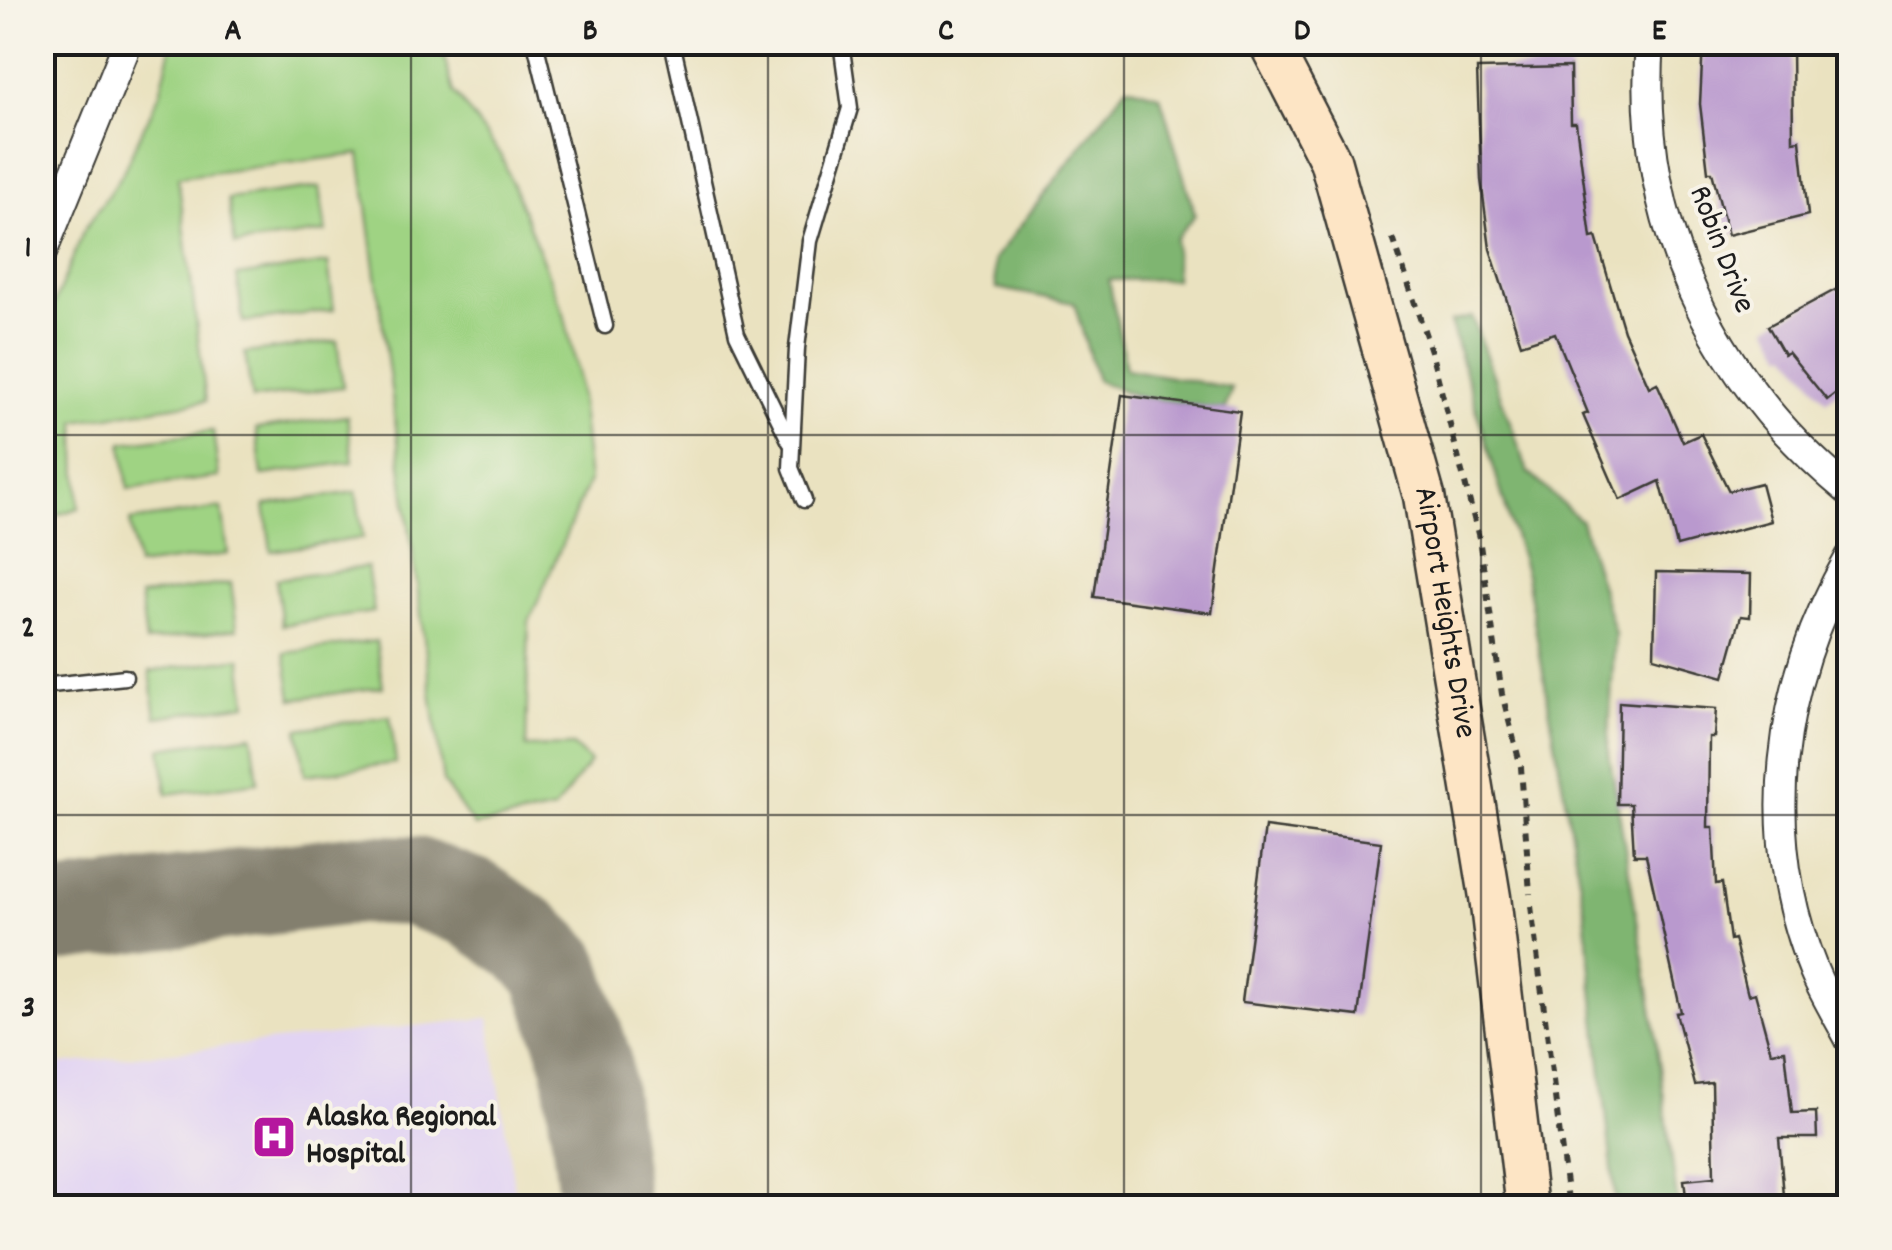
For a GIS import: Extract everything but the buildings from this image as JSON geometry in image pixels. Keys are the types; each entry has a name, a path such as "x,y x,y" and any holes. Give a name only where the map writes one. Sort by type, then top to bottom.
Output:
{"street":[{"path":"42,253 128,42"},
{"name":"Airport Heights Drive","path":"1269,42 1330,160 1424,496 1490,897 1527,1208"},
{"name":"Robin Drive","path":"1650,42 1647,86 1652,166 1671,241 1701,316 1749,388 1810,460 1850,492"},
{"path":"1850,557 1825,600 1798,674 1783,747 1781,822 1789,890 1814,970 1850,1040"}],"lane":[{"path":"536,42 605,326"},
{"path":"672,42 737,334 790,442"},
{"path":"804,500 792,468 790,442 810,240 850,108 841,42"},
{"path":"42,182 68,196"},
{"path":"42,686 125,676"}],"shaded area":[{"name":"Alaska Regional Hospital","path":"489,1018 517,1207 43,1207 43,1066"}],"green space":[{"path":"172,43 440,43 454,92 501,155 564,314 577,370 589,481 529,622 526,747 573,746 590,762 554,810 474,826 443,782 360,154 178,177 206,401 76,421 79,508 43,519 43,331 84,230 121,176 160,93"},
{"path":"1127,86 1160,95 1195,215 1175,239 1175,279 1109,280 1126,369 1232,388 1225,409 1143,398 1097,381 1074,303 996,288 994,260"},
{"path":"320,187 326,232 235,245 228,199"},
{"path":"328,263 334,310 243,322 237,276"},
{"path":"1472,317 1528,472 1581,521 1615,634 1608,747 1653,1014 1678,1207 1616,1207 1585,913 1526,575 1450,322"},
{"path":"337,341 343,387 252,399 245,353"},
{"path":"347,416 353,462 262,475 256,429"},
{"path":"213,431 219,477 128,489 122,443"},
{"path":"356,492 363,538 271,551 265,505"},
{"path":"222,508 228,554 137,566 130,521"},
{"path":"367,567 374,612 282,625 276,579"},
{"path":"231,583 237,629 146,642 140,596"},
{"path":"376,641 383,687 292,699 285,653"},
{"path":"241,658 247,704 156,717 150,671"},
{"path":"390,716 396,763 305,775 298,729"},
{"path":"252,735 258,782 167,794 161,748"}],"taxiway":[{"path":"42,919 357,879 412,881 471,902 526,939 556,968 586,1059 605,1208"}],"place":[{"name":"Alaska Regional Hospital","path":"274,1137"}]}
